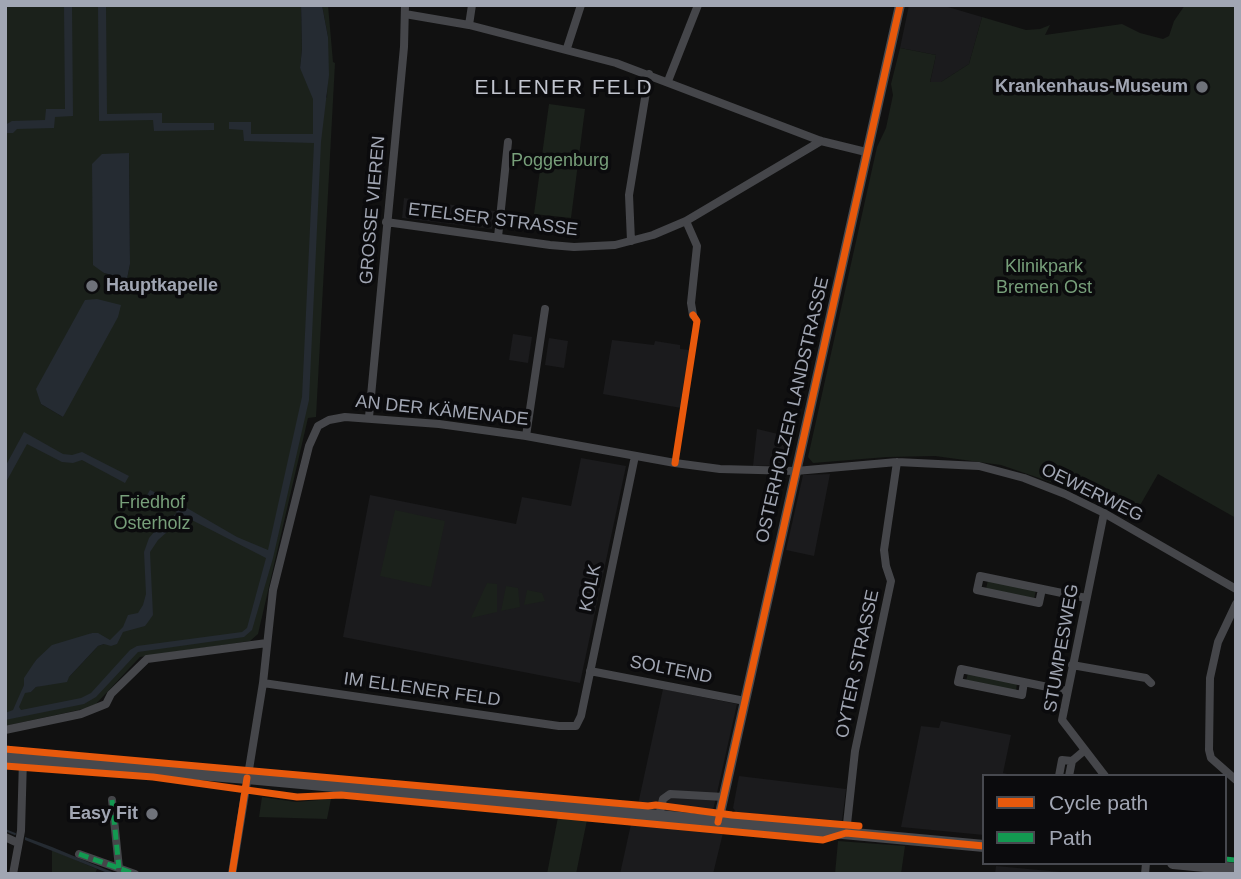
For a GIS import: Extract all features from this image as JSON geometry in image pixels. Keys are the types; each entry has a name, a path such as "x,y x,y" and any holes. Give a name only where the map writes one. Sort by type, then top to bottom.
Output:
{"main road":[{"name":"OSTERHOLZER LANDSTRASSE","path":"718,822 900,5"},
{"path":"5,758 982,846"},
{"path":"1194,865 1236,869"}],"street":[{"path":"469,25 472,5"},
{"path":"567,48 580,5"},
{"path":"668,81 698,5"},
{"path":"405,9 567,48 649,74 821,141 866,152"},
{"name":"GROSSE VIEREN","path":"369,417 404,47 405,9"},
{"path":"631,241 629,195 649,74"},
{"name":"ETELSER STRASSE","path":"386,222 574,247 597,247 631,241 686,221 821,141"},
{"path":"498,237 508,142"},
{"path":"686,221 697,246 692,315"},
{"path":"526,436 545,309"},
{"name":"AN DER KÄMENADE","path":"232,874 263,683 273,590 309,446 318,426 329,420 345,417 369,417 526,436 720,469 796,471"},
{"name":"KOLK","path":"576,726 581,716 635,456"},
{"name":"OEWERWEG","path":"796,471 897,461 940,462 994,469 1065,494 1104,513 1236,589"},
{"name":"OYTER STRASSE","path":"846,833 855,751 891,581 884,550 897,461"},
{"name":"STUMPESWEG","path":"1103,774 1062,720 1104,513"},
{"path":"1042,589 1039,603 977,590 980,576 1086,598"},
{"path":"1236,604 1218,642 1210,678 1209,750 1211,758 1236,780"},
{"path":"5,730 81,714 106,704 111,694 147,659 267,643"},
{"path":"1072,665 1146,678 1151,683"},
{"path":"1024,682 1021,695 958,682 961,669 1024,682 1067,691"},
{"name":"SOLTEND","path":"590,671 745,701"},
{"name":"IM ELLENER FELD","path":"263,683 576,726"},
{"path":"1069,774 1072,761 1084,750"},
{"path":"13,874 18,843 23,759"},
{"path":"1059,774 1062,760 1072,761"},
{"path":"659,816 663,799 670,794 724,797"},
{"path":"112,800 119,868"},
{"path":"5,837 18,843"},
{"path":"79,854 135,874"}],"shaded area":[{"path":"64,5 72,5 73,116 55,117 54,128 17,129 13,133 5,133 5,125 12,121 45,120 46,109 65,109"},
{"path":"98,5 106,5 107,114 162,113 162,123 214,123 214,130 154,131 153,120 99,121"},
{"path":"301,5 322,5 328,37 329,75 321,142 309,400 273,558 252,630 244,637 138,652 96,697 84,704 5,720 5,713 13,710 24,685 24,678 36,660 52,645 92,633 98,633 110,640 123,627 128,615 138,613 143,605 146,594 144,552 149,538 164,527 177,512 154,500 149,508 133,500 136,493 146,497 150,490 237,537 268,550 302,397 314,143 244,141 243,130 229,129 229,122 251,122 251,134 313,134 313,99 300,68","holes":["182,515 266,558 247,628 242,632 137,646 130,650 91,693 81,698 21,710 19,707 25,693 36,687 67,682 98,646 117,644 123,632 145,626 153,615 150,552"]},
{"path":"909,5 941,5 982,17 969,64 941,82 930,83 936,55 900,48"},
{"path":"129,153 130,264 127,279 104,273 93,265 92,164 102,154"},
{"path":"404,198 495,211 492,229 402,218"},
{"path":"97,299 121,305 118,317 63,417 41,404 36,389 85,300"},
{"path":"513,334 532,337 528,363 509,360"},
{"path":"549,338 568,341 564,368 545,365"},
{"path":"612,340 654,345 655,341 680,345 680,349 690,350 681,408 603,394"},
{"path":"757,429 795,438 787,465 753,466"},
{"path":"24,432 63,454 82,452 129,476 125,483 82,460 62,462 27,444 5,484 5,467"},
{"path":"581,458 626,466 580,683 343,637 370,495 516,524 522,497 571,506"},
{"path":"830,474 814,556 786,550 803,475"},
{"path":"663,689 737,704 712,815 637,809"},
{"path":"941,721 1011,735 1003,773 1007,774 982,774 982,835 901,827 921,726 939,728"},
{"path":"739,776 846,789 842,821 736,812 733,808"},
{"path":"631,824 723,833 713,874 620,874"},
{"path":"25,837 117,874 110,874 25,840"},
{"path":"996,866 1082,874 995,874"}],"green space":[{"name":"Friedhof Osterholz","path":"5,5 301,5 300,68 327,98 328,37 322,5 328,5 335,63 316,417 308,418 258,634 250,641 140,657 96,704 5,726","holes":["129,154 130,264 127,279 104,273 98,267 96,162 100,158","90,301 94,301 63,417 41,404 39,394","92,633 104,644 98,646 69,677 36,687 31,692 22,690 36,660"]},
{"name":"Klinikpark Bremen Ost","path":"1185,5 1236,5 1236,518 1158,474 1131,521 1077,491 1001,465 935,456 813,463 808,457 877,147 886,128 893,95 891,84 900,48 936,55 930,82 941,82 969,64 982,17 1026,30 1050,25 1045,35 1122,24 1140,33 1163,39 1169,36 1174,21"},
{"name":"Poggenburg","path":"549,104 585,109 571,218 534,214"},
{"path":"395,510 445,521 431,587 380,576"},
{"path":"988,580 1036,590 1034,599 986,589"},
{"path":"487,583 497,584 497,612 471,618"},
{"path":"506,586 518,588 520,607 501,611"},
{"path":"527,590 542,593 545,601 524,605"},
{"path":"968,673 1017,683 1016,692 966,681"},
{"path":"262,797 296,802 331,799 327,819 259,817"},
{"path":"558,817 587,820 576,874 547,874"},
{"path":"838,841 905,846 901,874 835,874"},
{"path":"52,850 97,869 95,874 52,874"}],"waterway":[{"path":"5,830 15,834"}],"marked path":[{"path":"112,800 119,868"},
{"path":"79,854 135,874"},
{"path":"1227,859 1236,860"}],"cycle path":[{"path":"718,822 900,5"},
{"path":"675,463 697,321 693,315"},
{"path":"5,749 656,805 732,815 859,826"},
{"path":"5,766 153,777 297,797 341,795 823,840 846,833 982,846"},
{"path":"232,874 247,778"}],"place":[{"name":"Krankenhaus-Museum","path":"1202,87"},
{"name":"Hauptkapelle","path":"92,286"},
{"name":"Easy Fit","path":"152,814"}],"district":[{"name":"ELLENER FELD","path":"564,88"}]}
